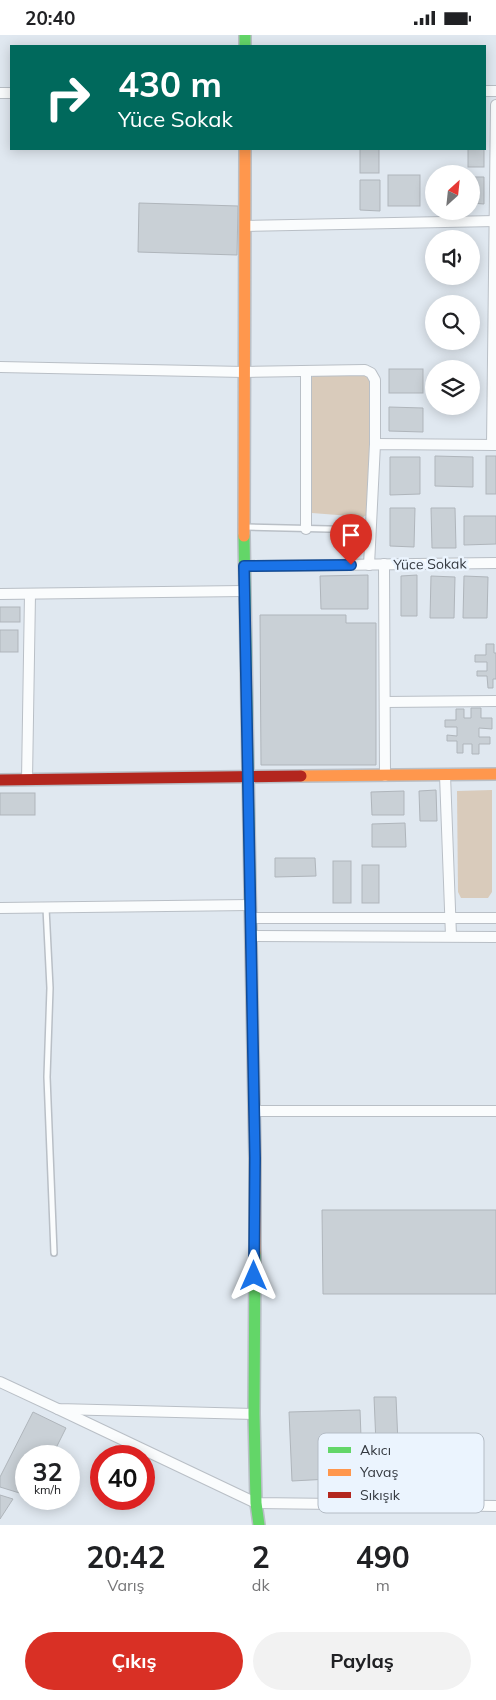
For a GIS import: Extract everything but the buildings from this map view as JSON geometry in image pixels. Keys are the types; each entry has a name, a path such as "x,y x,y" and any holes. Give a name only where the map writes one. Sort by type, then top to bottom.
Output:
{"street":[{"path":"375,444 494,445 496,105"},
{"path":"245,150 244,591 254,1111 254,1414 256,1503 259,1525"},
{"path":"244,226 495,221"},
{"path":"0,367 244,372 365,370 372,373 375,380 375,444 369,565"},
{"path":"306,371 306,529"},
{"name":"Yüce Sokak","path":"244,566 496,563"},
{"path":"384,565 385,776"},
{"path":"0,594 244,591"},
{"path":"27,780 30,594"},
{"path":"385,702 496,701"},
{"path":"0,780 496,774"},
{"path":"445,775 451,936"},
{"path":"0,908 250,905"},
{"path":"250,918 496,918"},
{"path":"250,936 496,937"},
{"path":"254,1111 496,1111"},
{"path":"0,1383 256,1503 318,1504"},
{"path":"58,1409 254,1414"}],"lane":[{"path":"244,527 371,530"},
{"path":"46,907 50,988 47,1077 54,1253"}],"shaded area":[{"path":"316,374 365,375 370,377 369,514 363,517 312,513 312,377"},
{"path":"492,790 492,892 488,898 461,898 458,892 457,791"}],"traffic: fast":[{"path":"245,35 245,45"},
{"path":"244,536 251,945"},
{"path":"255,1253 254,1414 256,1503 259,1525"}],"traffic: slow":[{"path":"244,536 245,150"},
{"path":"301,776 496,774"},
{"path":"251,945 255,1253"}],"traffic: jam":[{"path":"0,780 301,776"}],"route":[{"path":"254,1276 255,1158 244,566 351,565"}]}
